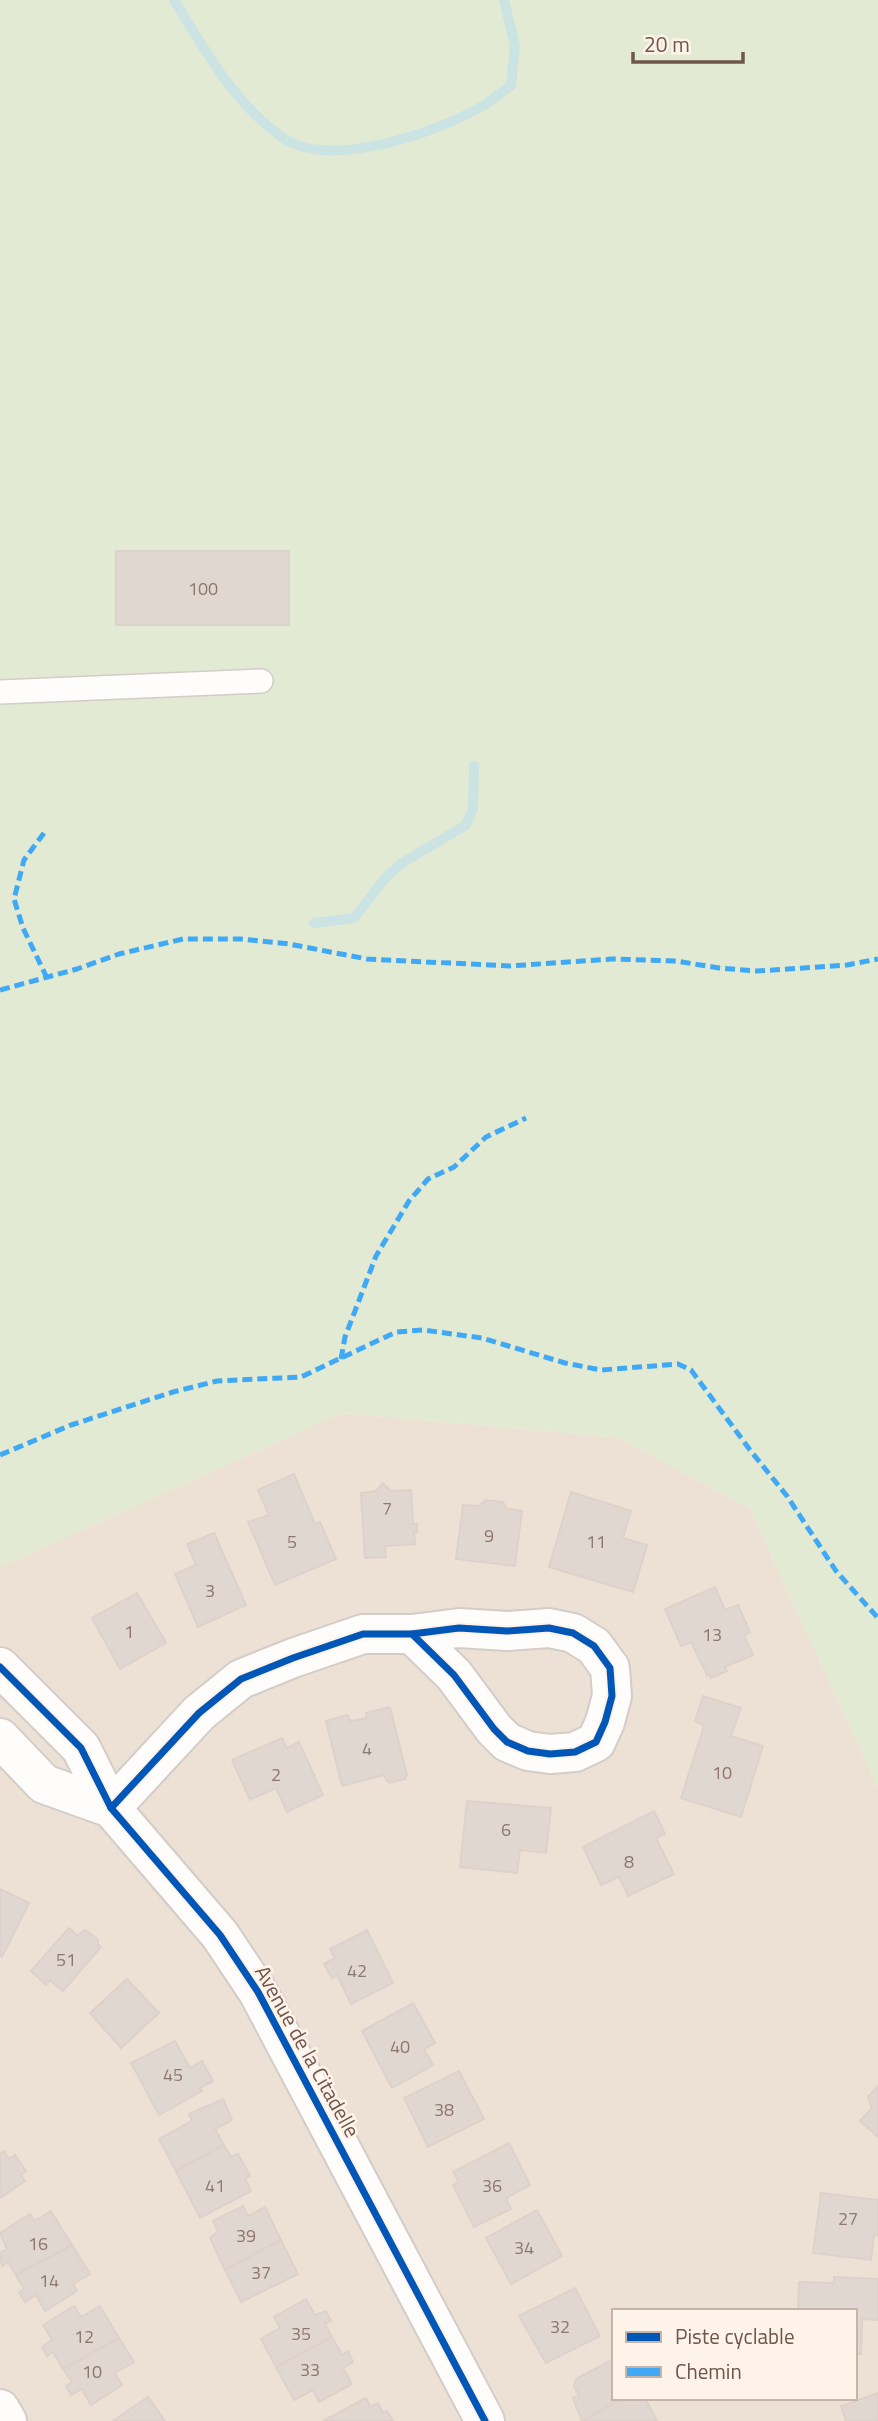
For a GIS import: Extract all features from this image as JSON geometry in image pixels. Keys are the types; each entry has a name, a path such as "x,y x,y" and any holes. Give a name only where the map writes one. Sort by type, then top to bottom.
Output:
{"street":[{"path":"111,1808 198,1713 241,1679 363,1634 412,1634 459,1628 549,1628 573,1633 594,1646 610,1668 612,1696 596,1742 575,1752 550,1754 528,1751 507,1742 494,1729 454,1675 412,1634"},
{"name":"Avenue de la Citadelle","path":"0,1667 81,1748 111,1808 220,1935 258,1992 485,2421"},
{"name":"Avenue de la Citadelle","path":"0,1738 44,1784 111,1808"},
{"path":"0,2409 7,2421"}],"lane":[{"path":"0,692 261,681"}],"shaded area":[{"path":"342,1413 620,1438 750,1509 878,1788 878,2421 0,2421 0,1567"}],"green space":[{"path":"0,0 878,0 878,1788 750,1509 620,1438 342,1413 0,1567"}],"building":[{"path":"116,551 289,551 289,625 116,625"},
{"path":"294,1474 315,1524 320,1522 336,1559 275,1585 248,1522 269,1515 258,1490"},
{"path":"383,1483 391,1491 411,1490 413,1524 417,1524 417,1532 414,1532 415,1544 385,1546 386,1557 365,1558 361,1493 376,1491"},
{"path":"571,1492 631,1511 623,1538 647,1545 633,1592 549,1567"},
{"path":"486,1500 503,1502 507,1509 522,1511 515,1566 456,1559 463,1505 479,1506"},
{"path":"214,1533 246,1605 198,1627 175,1574 196,1565 187,1544"},
{"path":"715,1587 725,1610 738,1605 750,1632 744,1635 753,1655 725,1667 727,1671 711,1678 691,1642 681,1646 665,1609"},
{"path":"137,1593 166,1643 120,1669 92,1618"},
{"path":"703,1696 741,1708 731,1736 763,1746 741,1817 681,1798 704,1726 695,1721"},
{"path":"390,1707 407,1775 405,1779 390,1783 384,1775 342,1786 326,1721 348,1715 350,1721 367,1718 366,1713"},
{"path":"282,1738 287,1748 299,1742 323,1795 287,1812 276,1788 250,1800 232,1760"},
{"path":"467,1801 551,1808 546,1853 520,1850 517,1873 460,1867"},
{"path":"654,1811 665,1834 656,1838 674,1874 628,1896 619,1877 601,1885 583,1847"},
{"path":"0,1889 29,1903 2,1957 0,1956"},
{"path":"69,1928 78,1936 87,1931 98,1940 101,1947 63,1991 50,1980 46,1985 31,1971"},
{"path":"367,1930 393,1983 351,2004 337,1975 332,1978 324,1964 335,1958 330,1949"},
{"path":"127,1979 159,2013 121,2048 90,2013"},
{"path":"413,2003 435,2043 424,2049 433,2065 392,2088 362,2031"},
{"path":"175,2041 190,2068 202,2061 213,2081 200,2088 202,2091 159,2115 131,2063"},
{"path":"459,2071 484,2119 428,2147 404,2098"},
{"path":"878,2086 878,2137 860,2121 872,2108 868,2097"},
{"path":"223,2099 232,2120 215,2129 224,2145 176,2171 159,2139 192,2121 189,2114"},
{"path":"509,2143 530,2185 506,2198 511,2209 474,2227 453,2185 459,2182 453,2172"},
{"path":"224,2145 231,2157 238,2154 250,2176 245,2178 251,2191 200,2218 176,2171"},
{"path":"4,2151 9,2159 15,2155 26,2171 21,2175 25,2181 0,2198 0,2154"},
{"path":"821,2193 878,2200 878,2235 874,2235 871,2260 813,2253"},
{"path":"243,2206 248,2216 265,2207 281,2240 225,2270 210,2238 218,2231 213,2221"},
{"path":"537,2210 562,2256 511,2284 486,2238"},
{"path":"51,2211 72,2245 16,2275 8,2262 2,2266 0,2253 7,2249 0,2233 30,2214 34,2221"},
{"path":"281,2240 298,2274 241,2302 225,2270"},
{"path":"72,2245 90,2274 73,2284 77,2291 45,2311 36,2295 25,2302 19,2292 24,2289 16,2275"},
{"path":"834,2277 878,2279 878,2320 862,2319 861,2354 857,2354 857,2309 798,2309 799,2282 834,2283"},
{"path":"575,2288 600,2336 546,2363 519,2316"},
{"path":"306,2299 315,2315 326,2311 331,2321 325,2324 332,2337 276,2367 261,2339 280,2328 274,2317"},
{"path":"74,2306 81,2317 100,2306 119,2338 63,2369 53,2352 47,2356 42,2347 52,2340 43,2325"},
{"path":"332,2337 342,2355 348,2351 353,2362 343,2368 352,2384 319,2402 313,2390 294,2400 276,2367"},
{"path":"119,2338 134,2362 115,2373 122,2385 91,2405 82,2389 71,2395 66,2386 72,2382 63,2369"},
{"path":"612,2360 612,2400 620,2400 582,2421 573,2398 579,2396 574,2386 576,2379"},
{"path":"878,2393 878,2421 846,2421 841,2406"},
{"path":"148,2397 165,2421 113,2421"},
{"path":"366,2398 370,2407 378,2403 383,2413 387,2411 393,2421 323,2421"},
{"path":"620,2400 646,2400 657,2421 583,2421"}],"waterway":[{"path":"174,0 218,70 258,117 289,142 312,149 336,150 388,143 439,127 481,107 511,85 515,46 504,0"},
{"path":"314,923 354,918 387,876 402,863 466,825 473,809 474,766"}],"marked path":[{"path":"44,833 24,860 14,899 23,928 47,978"},
{"path":"0,990 77,969 119,954 183,939 241,939 289,944 367,959 510,966 612,959 676,961 757,971 847,965 878,959"},
{"path":"341,1359 345,1337 376,1256 409,1201 428,1179 454,1167 486,1137 526,1118"},
{"path":"0,1455 71,1425 173,1392 217,1381 301,1377 396,1332 423,1330 482,1338 565,1363 601,1370 678,1364 691,1370 787,1496 836,1571 878,1618"}],"cycle path":[{"path":"111,1808 199,1713 241,1679 363,1634 412,1634 459,1628 507,1631 549,1628 573,1633 594,1646 610,1668 612,1696 596,1742 575,1752 550,1754 528,1751 507,1742 494,1729 454,1675 412,1634"},
{"path":"0,1667 81,1748 111,1808 220,1935 258,1992 485,2421"}]}
